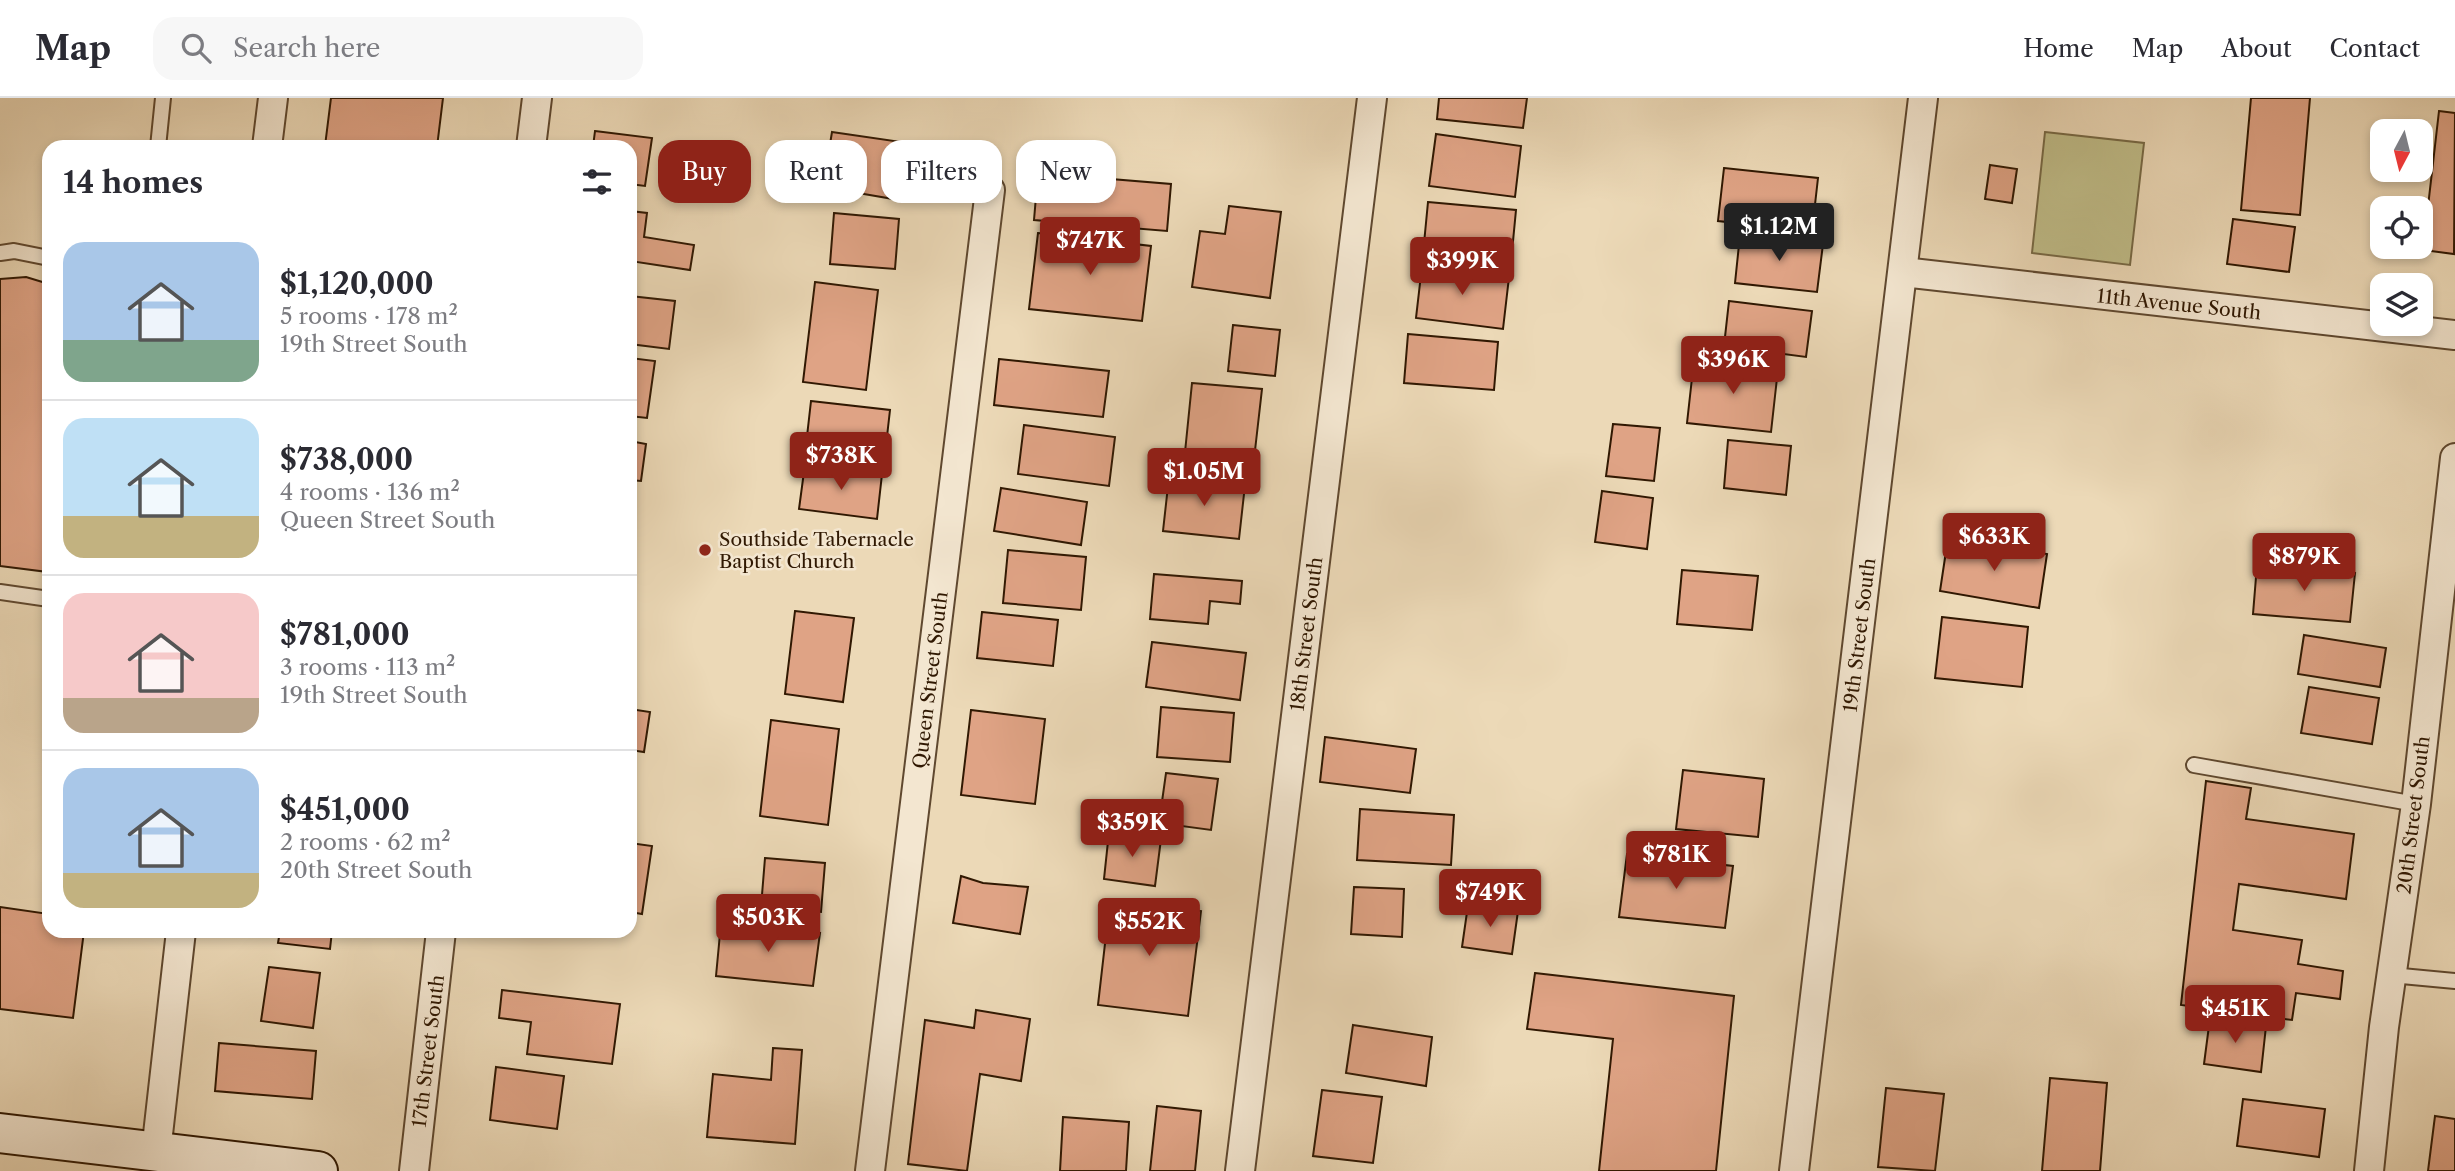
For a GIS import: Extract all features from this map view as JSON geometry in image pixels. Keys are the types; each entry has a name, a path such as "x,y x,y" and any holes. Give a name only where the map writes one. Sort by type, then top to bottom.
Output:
{"street":[{"path":"268,140 273,98"},
{"path":"532,140 537,98"},
{"name":"18th Street South","path":"1240,1171 1372,98"},
{"name":"19th Street South","path":"1794,1171 1923,98"},
{"name":"Queen Street South","path":"870,1171 988,203"},
{"name":"11th Avenue South","path":"1903,272 2455,335"},
{"name":"20th Street South","path":"2369,1171 2391,975 2416,804 2455,458"},
{"path":"156,1152 180,938"},
{"name":"17th Street South","path":"414,1171 441,938"},
{"path":"0,1133 156,1152 209,1165 318,1171"}],"lane":[{"path":"159,140 163,98"},
{"path":"0,253 14,251 42,257"},
{"path":"0,592 42,598"},
{"path":"2194,765 2416,804"},
{"path":"2391,975 2455,981"}],"shaded area":[{"path":"2045,132 2144,143 2130,265 2032,253"}],"building":[{"path":"331,98 443,98 438,140 326,140"},
{"path":"1439,98 1527,98 1523,128 1437,119"},
{"path":"2251,98 2310,98 2300,215 2241,210"},
{"path":"2439,111 2455,113 2454,254 2433,251 2433,196 2429,196 2433,182"},
{"path":"595,131 652,138 645,186 637,185 637,140 594,140"},
{"path":"832,132 887,140 881,140 881,197 867,195 867,140 831,140"},
{"path":"1436,134 1521,146 1515,197 1429,186"},
{"path":"1990,165 2017,169 2012,203 1985,199"},
{"path":"1724,168 1818,178 1812,231 1718,221"},
{"path":"1116,179 1171,184 1167,231 1034,220 1035,203 1116,203"},
{"path":"1428,202 1516,210 1511,262 1423,254"},
{"path":"1229,206 1281,212 1270,298 1192,287 1200,231 1225,234"},
{"path":"637,212 647,213 644,237 694,245 690,270 637,262"},
{"path":"834,213 899,219 895,269 830,264"},
{"path":"2233,219 2295,227 2289,272 2227,264"},
{"path":"1038,233 1151,246 1142,321 1029,309"},
{"path":"1740,235 1823,244 1817,292 1735,283"},
{"path":"1422,266 1509,277 1503,329 1416,318"},
{"path":"26,277 42,282 42,571 0,566 0,279"},
{"path":"815,282 878,290 866,390 803,382"},
{"path":"637,297 675,301 669,349 637,345"},
{"path":"1729,301 1812,311 1806,357 1724,346"},
{"path":"1233,325 1280,330 1275,376 1228,371"},
{"path":"1408,334 1498,342 1494,390 1404,383"},
{"path":"637,359 655,361 647,418 637,417"},
{"path":"999,359 1109,371 1103,417 994,405"},
{"path":"1694,360 1778,369 1771,432 1687,423"},
{"path":"1192,383 1262,389 1253,468 1184,462"},
{"path":"811,401 890,410 884,463 805,454"},
{"path":"1613,424 1660,428 1654,481 1606,476"},
{"path":"1024,425 1115,437 1109,486 1018,474"},
{"path":"1728,440 1791,446 1786,495 1724,488"},
{"path":"637,442 646,444 641,481 637,481"},
{"path":"805,464 882,474 877,519 799,509"},
{"path":"1169,477 1245,485 1239,539 1163,531"},
{"path":"1001,488 1087,502 1081,545 994,531"},
{"path":"1602,491 1653,498 1647,549 1595,542"},
{"path":"1948,538 2047,554 2039,608 1940,591"},
{"path":"1008,550 1086,557 1081,610 1003,603"},
{"path":"2257,565 2355,573 2350,622 2253,614"},
{"path":"1682,570 1758,576 1752,630 1677,624"},
{"path":"1154,574 1242,581 1240,604 1210,601 1208,624 1150,619"},
{"path":"795,611 854,618 843,702 785,694"},
{"path":"982,612 1058,620 1053,666 977,658"},
{"path":"1942,617 2028,627 2022,687 1935,678"},
{"path":"2304,635 2386,648 2380,687 2298,674"},
{"path":"1152,642 1246,653 1240,700 1146,687"},
{"path":"2309,687 2379,698 2372,744 2301,733"},
{"path":"1161,707 1234,713 1230,762 1157,757"},
{"path":"637,710 650,712 644,752 637,751"},
{"path":"971,710 1045,719 1035,804 961,795"},
{"path":"771,720 839,729 828,825 760,816"},
{"path":"1325,737 1416,749 1410,793 1320,782"},
{"path":"1683,770 1764,779 1758,837 1676,829"},
{"path":"1166,773 1218,779 1211,830 1159,823"},
{"path":"2206,781 2251,788 2246,819 2354,834 2346,899 2239,884 2233,930 2302,940 2298,964 2343,971 2340,999 2296,993 2292,1020 2181,1005"},
{"path":"1360,809 1454,815 1451,865 1357,860"},
{"path":"1109,832 1161,839 1155,886 1104,879"},
{"path":"637,844 652,846 642,914 637,913"},
{"path":"1627,854 1733,866 1725,928 1619,917"},
{"path":"765,858 825,863 821,912 761,907"},
{"path":"961,876 983,883 1028,887 1020,934 953,923"},
{"path":"1354,887 1404,889 1402,937 1351,934"},
{"path":"1110,900 1201,911 1188,1016 1098,1005"},
{"path":"1468,905 1518,911 1512,954 1462,947"},
{"path":"0,907 42,913 42,938 83,938 73,1018 0,1009"},
{"path":"721,923 820,933 813,986 716,976"},
{"path":"279,938 331,938 330,949 278,943"},
{"path":"269,967 320,973 313,1028 261,1021"},
{"path":"1535,973 1734,996 1716,1171 1599,1171 1613,1039 1527,1029"},
{"path":"502,990 620,1004 612,1064 527,1054 531,1022 499,1018"},
{"path":"976,1010 1030,1019 1021,1081 980,1074 967,1171 908,1164 925,1020 974,1028"},
{"path":"2210,1018 2266,1026 2261,1072 2204,1064"},
{"path":"1353,1025 1432,1037 1426,1086 1346,1073"},
{"path":"219,1043 316,1051 312,1099 215,1091"},
{"path":"773,1048 802,1050 795,1144 707,1137 713,1074 771,1080"},
{"path":"496,1067 564,1076 557,1129 490,1120"},
{"path":"2050,1078 2107,1083 2100,1171 2042,1171"},
{"path":"1886,1088 1944,1094 1935,1171 1878,1167"},
{"path":"1322,1090 1382,1097 1373,1163 1313,1156"},
{"path":"2243,1099 2325,1109 2319,1157 2237,1146"},
{"path":"1157,1106 1201,1111 1195,1171 1150,1171"},
{"path":"2435,1116 2455,1119 2455,1171 2428,1171"},
{"path":"1063,1117 1129,1122 1126,1171 1060,1171"}],"place":[{"name":"Southside Tabernacle Baptist Church","path":"705,550"}]}
